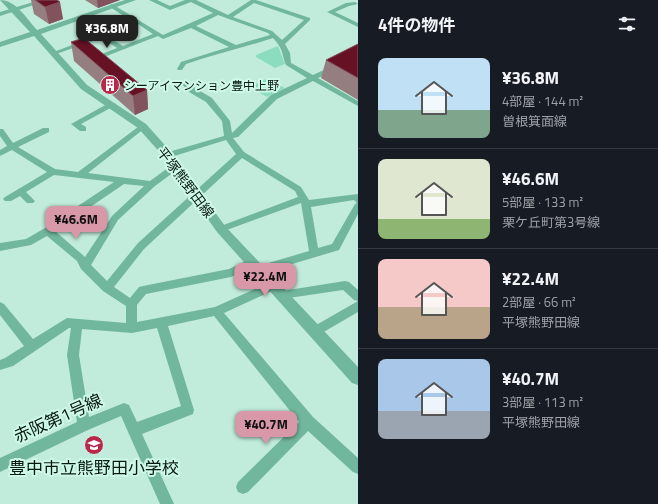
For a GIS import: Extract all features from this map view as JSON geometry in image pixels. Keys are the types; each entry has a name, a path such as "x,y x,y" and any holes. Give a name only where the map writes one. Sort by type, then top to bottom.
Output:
{"street":[{"name":"平塚熊野田線","path":"3,0 15,10 84,86 142,126 168,155 221,229 256,266 272,286 358,377"},
{"path":"0,14 46,0"},
{"path":"0,45 132,0"},
{"path":"152,0 170,8 191,0 218,13 230,16 270,32 282,44 287,53 288,64 358,104"},
{"path":"230,16 253,1 308,19 282,44"},
{"path":"357,4 348,4 330,12 358,25"},
{"path":"112,6 163,37 218,13"},
{"path":"54,53 138,22"},
{"path":"191,26 237,48"},
{"path":"104,55 158,34"},
{"path":"102,35 122,48"},
{"path":"180,69 183,64 210,53 237,48 274,36"},
{"path":"168,155 235,135 274,97 358,56"},
{"path":"186,84 192,90 209,100 226,121 228,137 241,154 298,189 305,201 314,253"},
{"path":"83,129 75,124 112,105"},
{"path":"79,176 142,126"},
{"path":"0,153 46,130"},
{"path":"0,131 12,147 53,172 152,184"},
{"path":"107,288 141,246 241,154"},
{"path":"85,266 115,218 152,184 175,166"},
{"path":"8,199 53,172"},
{"path":"0,247 28,242 48,231 122,181"},
{"path":"20,191 30,201"},
{"path":"221,229 305,201 356,197 358,200"},
{"path":"132,328 131,304 143,290 231,273 335,247 358,206"},
{"path":"48,231 81,258 85,266 107,288 131,304"},
{"path":"0,365 9,362 67,323 132,328 216,310 272,286"},
{"path":"282,295 345,286 358,297"},
{"path":"315,332 358,306"},
{"path":"0,307 32,347"},
{"path":"216,310 285,396 308,422 358,467"},
{"path":"134,430 188,410 162,322"},
{"path":"77,324 73,355 84,425"},
{"name":"赤阪第1号線","path":"0,465 84,425 124,409 167,504"},
{"path":"243,487 308,422"}],"green space":[{"path":"278,46 285,64 275,68 256,57 256,55"},
{"path":"266,79 285,88 267,97 246,85 253,82 256,84"}],"building":[{"path":"35,0 57,0 60,2 45,7"},
{"path":"84,38 147,90 133,96 71,42"},
{"path":"358,44 358,78 326,60"}],"place":[{"name":"シーアイマンション豊中上野","path":"110,85"},
{"name":"豊中市立熊野田小学校","path":"94,445"}]}
